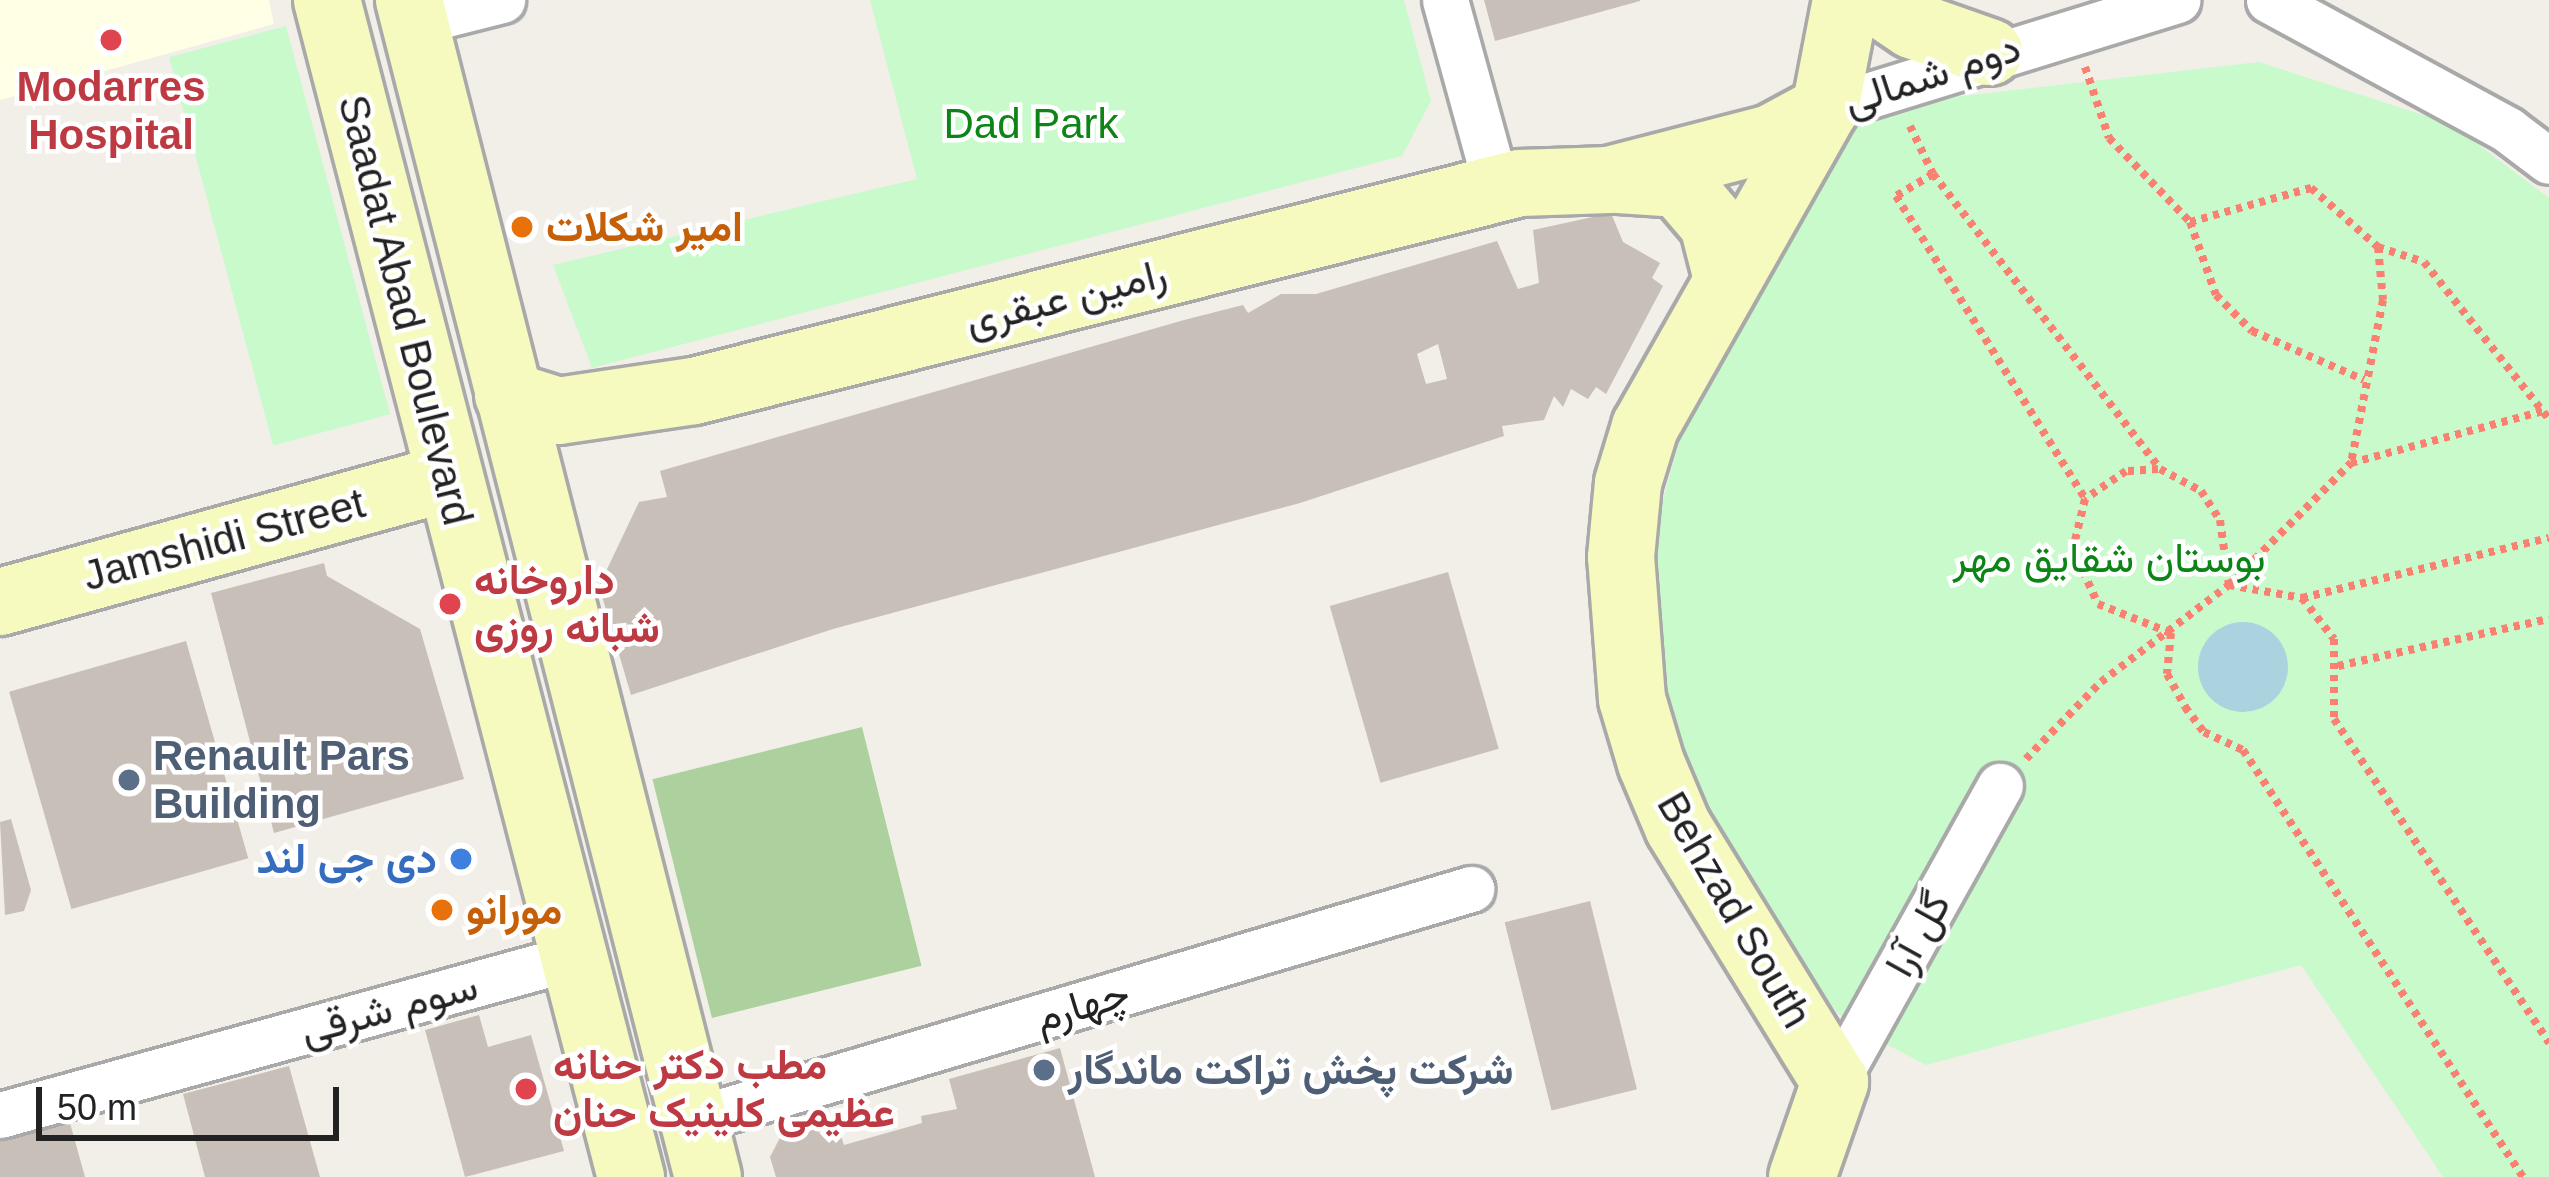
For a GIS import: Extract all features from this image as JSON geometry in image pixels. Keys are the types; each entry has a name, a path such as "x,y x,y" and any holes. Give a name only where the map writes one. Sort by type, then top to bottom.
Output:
{"street":[{"name":"Saadat Abad Boulevard","path":"327,0 570,958 631,1177"},
{"path":"412,11 502,0"},
{"path":"1445,0 1508,186"},
{"path":"1815,0 1825,109"},
{"name":"Behzad South","path":"1835,1082 1678,827 1632,699 1624,639 1623,519 1635,455 1726,275 1825,109 1846,0"},
{"path":"1875,0 1912,25 1989,52"},
{"name":"دوم شمالی","path":"1825,109 1989,52 2178,0"},
{"path":"2270,0 2508,130 2549,161"},
{"name":"Saadat Abad Boulevard","path":"412,11 700,1149"},
{"name":"رامین عبقری","path":"1508,186 1556,163 1754,104 1825,109"},
{"name":"رامین عبقری","path":"508,395 558,411 611,408 1508,186 1609,180 1771,138 1825,109"},
{"path":"1609,180 1679,184 1713,224 1726,275"},
{"name":"رامین عبقری","path":"529,474 611,408"},
{"name":"Jamshidi Street","path":"0,602 448,478"},
{"name":"گل آرا","path":"1835,1082 2000,786"},
{"name":"چهارم","path":"700,1149 1472,889"},
{"name":"سوم شرقی","path":"0,1115 570,958"},
{"path":"1802,1177 1835,1082"}],"path":[{"path":"2073,31 2109,138 2191,222 2216,295 2252,332 2364,380"},
{"path":"2085,499 1896,196 1933,174 2160,469 2201,491 2220,520 2229,585"},
{"path":"2000,786 2101,682 2229,585 2351,463 2548,414 2424,262 2378,247 2311,188 2191,222"},
{"path":"2351,463 2364,380 2384,300 2378,247"},
{"path":"2160,469 2126,471 2085,499 2073,549 2098,604 2171,633"},
{"path":"2229,585 2302,598 2549,538"},
{"path":"2302,598 2334,639 2338,666 2333,719 2549,1042"},
{"path":"2338,666 2549,619"},
{"path":"2171,633 2168,674 2185,707 2204,732 2242,750 2523,1177"}],"shaded area":[{"name":"Modarres Hospital","path":"0,0 269,0 274,24 0,100"}],"green space":[{"name":"Dad Park","path":"870,0 1404,0 1431,101 1402,156 592,368 553,265 917,179"},
{"path":"286,26 390,414 273,446 169,57"},
{"name":"بوستان شقایق مهر","path":"2259,62 2451,124 2549,198 2549,1177 2443,1177 2301,965 1926,1065 1848,1024 1791,961 1707,826 1659,685 1651,604 1660,510 1683,428 1867,107"},
{"path":"862,727 922,966 712,1018 652,779"}],"water":[{"path":"2243,622 2275,635 2288,667 2275,699 2243,712 2211,699 2198,667 2211,635"}],"building":[{"path":"1484,0 1640,0 1640,1 1495,41"},
{"path":"1611,213 1623,242 1660,263 1652,278 1663,286 1606,394 1596,387 1588,399 1571,389 1563,407 1554,396 1544,420 1502,426 1504,436 1300,503 833,629 631,695 599,586 639,502 667,497 660,471 1184,320 1243,305 1248,313 1281,294 1316,294 1497,241 1518,289 1539,283 1533,230","holes":["1438,344 1447,379 1426,384 1417,354"]},
{"path":"324,563 327,576 420,629 464,779 274,833 211,593"},
{"path":"1448,572 1499,749 1380,783 1330,606"},
{"name":"Renault Pars Building","path":"186,641 248,858 71,909 9,692"},
{"path":"11,819 31,890 24,911 5,915 0,822"},
{"path":"1590,901 1637,1089 1552,1111 1505,922"},
{"path":"479,1015 488,1047 531,1035 564,1151 465,1177 425,1030"},
{"path":"1060,1048 1095,1177 776,1177 770,1157 784,1130 822,1118 825,1129 838,1127 844,1145 922,1123 921,1116 957,1109 949,1079"},
{"path":"289,1066 320,1177 205,1177 183,1094"},
{"path":"70,1123 85,1177 0,1177 0,1138"}],"place":[{"name":"Modarres Hospital","path":"111,40"},
{"name":"امیر شکلات","path":"522,227"},
{"name":"داروخانه شبانه روزی","path":"450,604"},
{"name":"Renault Pars Building","path":"129,780"},
{"name":"دی جی لند","path":"461,859"},
{"name":"مورانو","path":"442,910"},
{"name":"شرکت پخش تراکت ماندگار","path":"1044,1070"},
{"name":"مطب دکتر حنانه عظیمی کلینیک حنان","path":"526,1089"}]}
